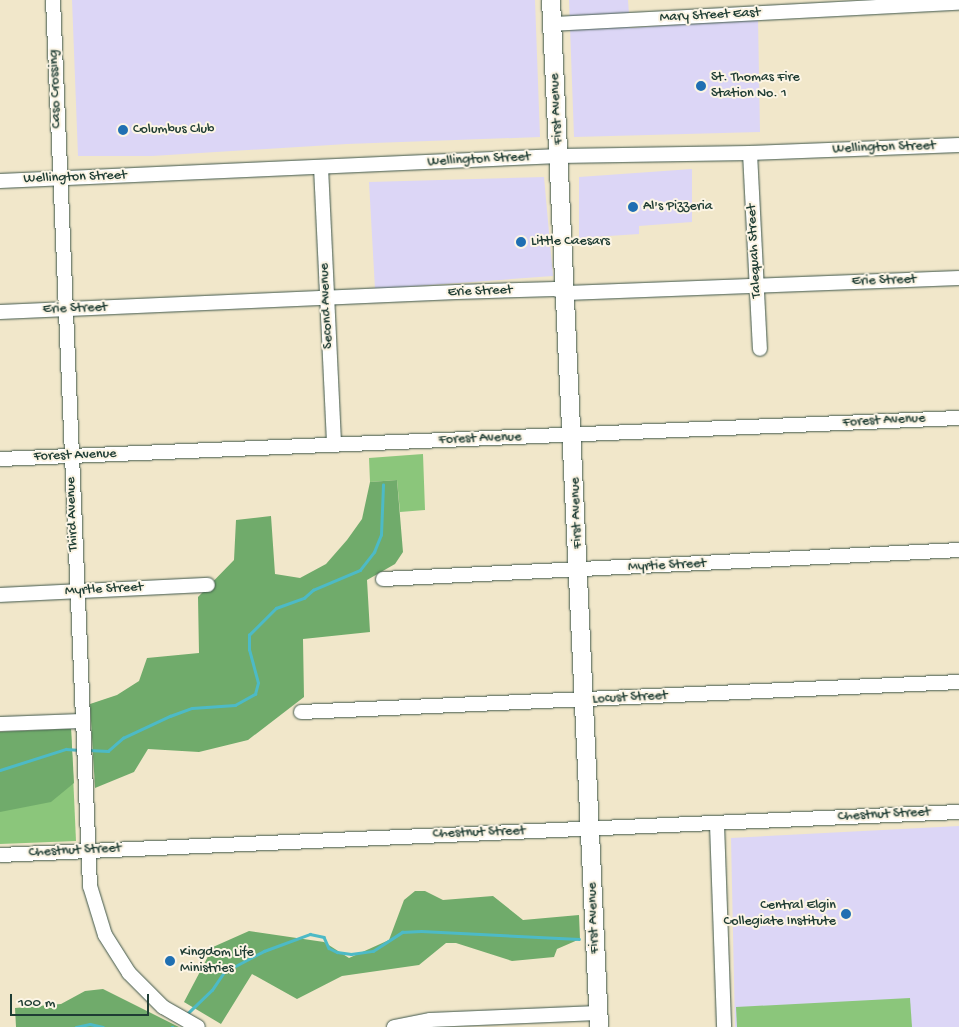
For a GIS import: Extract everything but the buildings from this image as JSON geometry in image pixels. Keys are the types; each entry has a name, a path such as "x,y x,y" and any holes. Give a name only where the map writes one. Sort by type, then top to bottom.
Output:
{"main road":[{"name":"First Avenue","path":"551,0 586,700 598,1020"}],"street":[{"name":"Caso Crossing","path":"53,0 59,178"},
{"name":"Mary Street East","path":"552,24 959,3"},
{"name":"Wellington Street","path":"0,181 559,156 750,153 959,145"},
{"name":"Talequah Street","path":"750,153 760,349"},
{"name":"Second Avenue","path":"321,167 334,445"},
{"name":"Third Avenue","path":"59,178 81,721 90,886 98,917 120,961 163,1007 198,1027"},
{"name":"Erie Street","path":"0,312 555,289 567,294 959,278"},
{"name":"Forest Avenue","path":"0,459 959,418"},
{"name":"Myrtie Street","path":"382,579 579,571 955,550"},
{"name":"Myrtle Street","path":"0,594 208,585"},
{"name":"Locust Street","path":"301,712 959,682"},
{"path":"0,724 81,721"},
{"name":"Chestnut Street","path":"0,854 959,812"},
{"path":"717,824 724,1027"},
{"path":"394,1027 431,1024 598,1020"}],"shaded area":[{"path":"72,0 535,0 540,137 347,144 152,156 78,156"},
{"path":"569,0 628,0 630,28 758,18 760,132 574,137"},
{"path":"692,169 692,222 639,226 639,234 579,238 579,177"},
{"path":"544,177 553,276 375,289 369,182"},
{"name":"Central Elgin Collegiate Institute","path":"959,826 959,1027 735,1027 731,838"}],"green space":[{"path":"423,454 425,510 400,512 397,480 370,482 369,458"},
{"path":"397,480 403,552 395,564 367,580 370,632 303,639 304,697 248,740 199,752 148,749 134,772 95,788 90,704 117,695 139,681 147,658 199,653 198,597 234,560 236,520 271,516 275,574 300,578 326,564 347,540 362,519 370,482"},
{"path":"71,729 76,841 0,844 0,732"},
{"path":"71,729 74,783 51,802 0,812 0,732"},
{"path":"415,891 425,891 443,900 493,896 523,920 579,915 580,939 557,949 554,957 512,961 456,943 446,943 419,965 342,976 297,999 252,974 221,1024 184,1002 213,947 249,931 324,942 349,958 389,940 404,900"},
{"path":"103,989 179,1027 16,1027 15,1008 61,1004 85,991"},
{"path":"910,998 912,1027 737,1027 736,1007"}],"waterway":[{"path":"88,750 108,751 123,738 170,716 192,708 235,705 255,694 258,683 249,650 249,635 276,608 304,598 313,590 360,570 374,552 381,535 383,485"},
{"path":"0,770 66,749 80,750"},
{"path":"188,1013 212,990 224,972 264,951 310,934 324,937 329,948 337,952 351,954 373,951 402,932 421,931 579,939"},
{"path":"76,1027 90,1024 103,1027"}],"place":[{"name":"St. Thomas Fire Station No. 1","path":"701,86"},
{"name":"Columbus Club","path":"123,130"},
{"name":"Al's Pizzeria","path":"633,207"},
{"name":"Little Caesars","path":"521,242"},
{"name":"Central Elgin Collegiate Institute","path":"846,914"},
{"name":"Kingdom Life Ministries","path":"170,961"}]}
